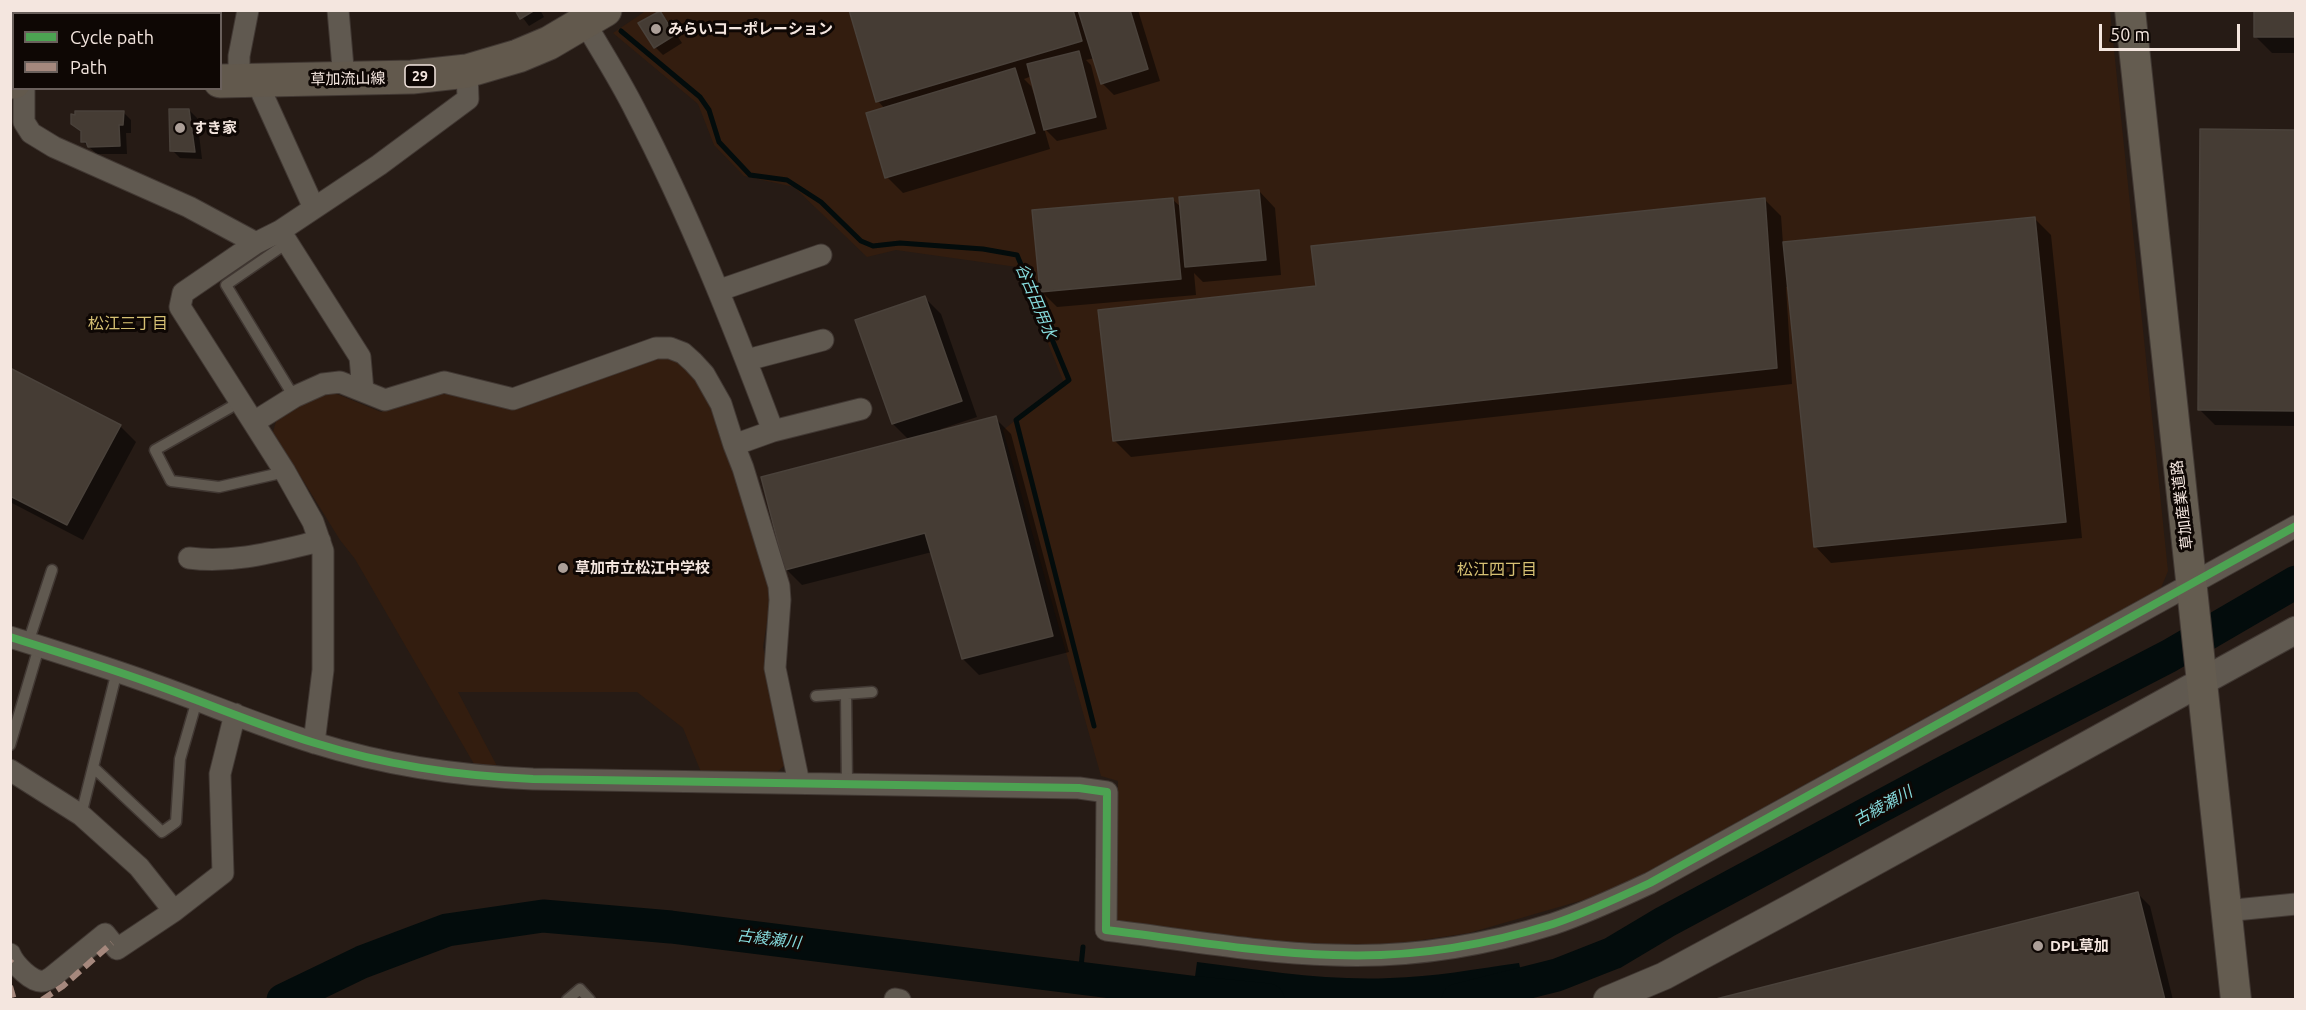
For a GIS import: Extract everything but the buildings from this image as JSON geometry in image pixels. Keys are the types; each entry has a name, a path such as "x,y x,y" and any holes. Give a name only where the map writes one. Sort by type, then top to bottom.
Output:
{"main road":[{"name":"草加産業道路","path":"2130,10 2236,999"},
{"name":"草加流山線","path":"238,81 412,77 467,71 518,56 549,43 596,15"}],"street":[{"path":"248,10 239,56 238,81 314,208"},
{"path":"338,10 344,79"},
{"path":"596,15 639,117 720,290 773,431"},
{"path":"314,743 323,670 323,551 313,522 285,472 180,307 183,292 256,243 284,237 314,208 379,165 468,99 467,71"},
{"path":"24,90 24,122 31,133 54,147 189,207 256,243"},
{"path":"284,237 360,357 363,391"},
{"path":"720,290 821,255"},
{"path":"747,360 823,339"},
{"path":"254,422 294,397 323,384 340,382 385,400 444,382 513,399 656,348 670,348 683,353 704,374 721,404 743,468 778,586 780,600 775,668 799,783"},
{"path":"734,445 773,431 861,409"},
{"path":"26,642 117,671 314,743 375,759 491,777 1079,788 1107,792 1106,930 1324,955 1386,954 1448,948 1501,938 1552,924 1650,883 2192,588 2295,526"},
{"path":"189,558 207,561 236,559 320,541"},
{"path":"1607,999 1664,976 2201,676 2295,630"},
{"path":"10,954 12,959 34,979 42,982 52,977 105,934 117,949 174,911 223,873 220,774 236,714"},
{"path":"10,770 81,815 139,867 174,911"},
{"path":"2225,911 2295,904"},
{"path":"895,999 900,999"}],"lane":[{"path":"284,237 226,285 294,397"},
{"path":"240,402 155,450 171,481 219,488 285,472"},
{"path":"10,745 26,642 52,570"},
{"path":"81,815 117,671"},
{"path":"816,696 872,692"},
{"path":"846,694 847,784"},
{"path":"94,768 162,832 176,822 180,759 197,700"},
{"path":"567,999 580,989 590,999"}],"shaded area":[{"path":"647,10 2110,11 2168,571 2161,588 2084,633 1986,684 1611,892 1469,933 1381,946 1308,947 1117,921 1118,781 1101,776 1003,430 1064,383 1017,267 896,250 867,257 794,187 744,176 714,145 698,104 613,33"},
{"name":"草加市立松江中学校","path":"657,356 671,358 684,364 702,387 733,465 771,597 763,647 786,755 784,766 776,773 701,772 683,728 637,692 458,692 497,766 474,764 355,559 340,540 273,432 278,414 332,392 381,412 442,388 509,407"},
{"path":"1197,962 1294,974 1366,979 1422,976 1519,963 1527,999 1192,999"}],"waterway":[{"name":"谷古田用水","path":"621,31 700,97 709,110 719,142 750,175 787,180 821,202 861,241 873,246 900,243 983,249 1017,255 1069,380 1016,420 1094,726"},
{"name":"古綾瀬川","path":"1458,1000 1557,975 1613,953 1665,922 1941,774 2169,656 2296,582"},
{"name":"古綾瀬川","path":"283,1000 362,962 447,930 543,916 671,927 1268,1000"},
{"name":"谷古田用水","path":"1080,977 1083,947"}],"marked path":[{"path":"42,1000 63,986 112,943"},
{"path":"10,986 14,1000"}],"cycle path":[{"path":"10,637 173,691 274,729 341,751 450,772 533,779 1079,788 1107,792 1106,930 1276,952 1388,955 1444,949 1526,932 1578,915 1650,883 2296,526"}],"place":[{"name":"みらいコーポレーション","path":"656,29"},
{"name":"すき家","path":"180,128"},
{"name":"草加市立松江中学校","path":"563,568"},
{"name":"DPL草加","path":"2038,946"}],"district":[{"name":"松江三丁目","path":"128,324"},
{"name":"松江四丁目","path":"1497,570"}]}
